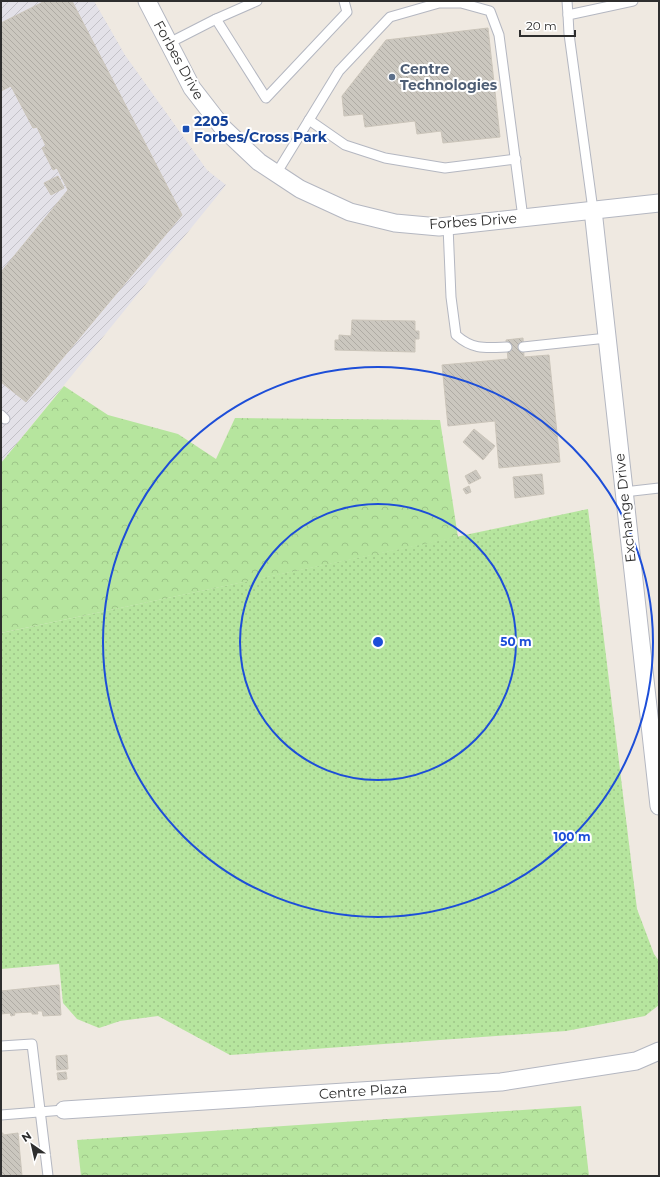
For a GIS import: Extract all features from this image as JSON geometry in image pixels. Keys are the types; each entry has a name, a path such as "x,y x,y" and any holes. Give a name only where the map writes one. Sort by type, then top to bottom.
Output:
{"street":[{"name":"Forbes Drive","path":"147,1 192,88 223,128 259,162 276,174 300,189 350,212 395,222 439,227 659,203"},
{"name":"Exchange Drive","path":"593,210 624,492 654,722 659,806"},
{"name":"Centre Plaza","path":"64,1110 501,1082 636,1061 659,1052"}],"lane":[{"path":"169,43 216,19 257,1"},
{"path":"216,19 266,98 347,12 344,1"},
{"path":"567,1 593,210"},
{"path":"568,15 633,1"},
{"path":"276,174 339,71 390,17 439,2 461,3 490,11 500,35 523,218"},
{"path":"309,120 345,145 385,158 445,168 516,159"},
{"path":"448,226 450,297 456,335 470,346 486,348 507,347"},
{"path":"523,347 607,338"},
{"path":"624,492 659,488"},
{"path":"1,1046 32,1044 48,1176"},
{"path":"1,1115 64,1110"}],"shaded area":[{"path":"1,1 94,1 125,55 207,170 226,185 1,463"}],"green space":[{"path":"64,386 108,415 178,434 216,459 235,418 440,420 458,537 1,633 1,463"},
{"path":"588,509 637,909 654,954 659,961 659,1005 645,1016 566,1031 230,1055 158,1016 120,1021 99,1028 77,1019 63,1003 59,964 1,969 1,633"},
{"path":"581,1106 589,1176 81,1176 77,1140"}],"building":[{"path":"45,1 72,1 182,215 26,402 1,382 1,272 68,190 57,168 53,170 42,148 46,146 37,127 33,128 11,86 1,91 1,23"},
{"path":"488,28 500,137 443,143 441,131 417,134 415,121 365,127 363,114 344,116 342,96 386,40"},
{"path":"58,176 64,188 51,195 44,183"},
{"path":"352,320 415,321 415,331 419,331 419,339 415,339 415,352 335,350 335,340 339,340 339,335 351,336"},
{"path":"523,338 524,357 549,355 560,462 499,468 495,421 448,426 442,365 508,359 506,340"},
{"path":"474,429 495,446 483,460 463,442"},
{"path":"476,470 481,478 469,484 465,476"},
{"path":"542,474 544,494 515,498 513,477"},
{"path":"469,486 471,492 466,494 463,489"},
{"path":"59,985 61,1015 43,1016 42,1011 37,1011 38,1014 32,1014 32,1012 14,1013 15,1015 11,1016 10,1013 1,1014 1,991"},
{"path":"67,1055 68,1069 57,1070 56,1056"},
{"path":"66,1072 67,1079 58,1080 57,1073"},
{"path":"1,1133 3,1133 3,1135 18,1133 22,1176 1,1176"}],"place":[{"name":"Centre Technologies","path":"392,77"},
{"name":"2205 Forbes/Cross Park","path":"186,129"}]}
